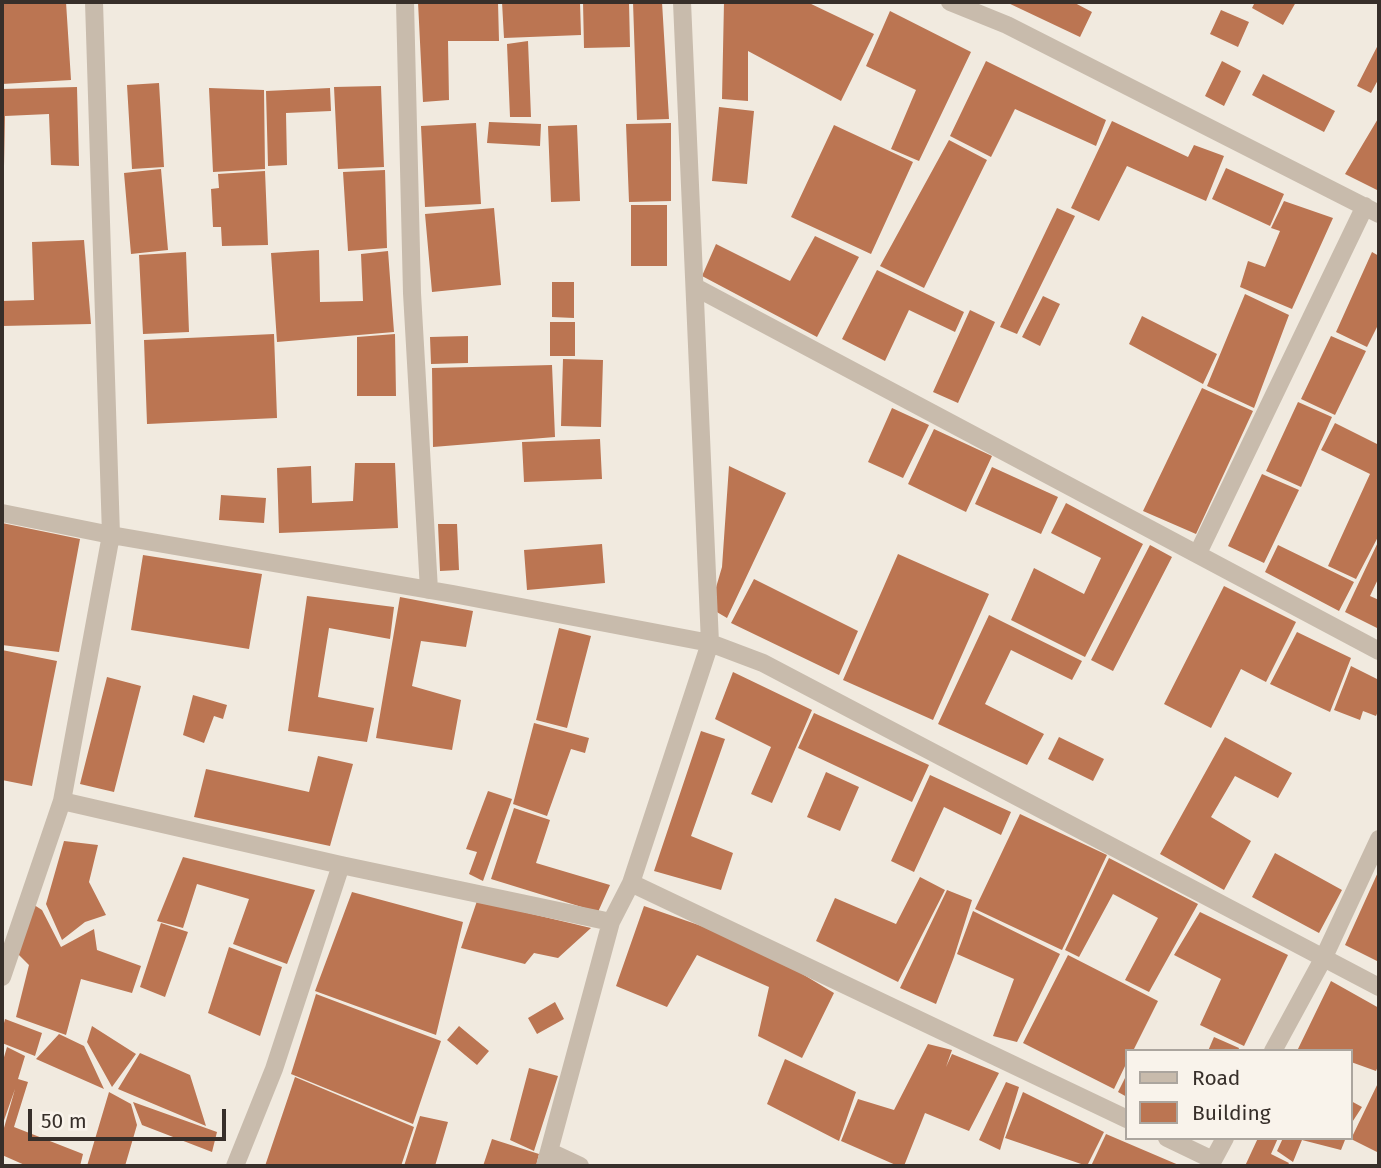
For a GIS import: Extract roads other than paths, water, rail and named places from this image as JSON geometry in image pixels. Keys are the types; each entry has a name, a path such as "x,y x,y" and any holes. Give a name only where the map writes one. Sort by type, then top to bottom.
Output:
{"street":[{"path":"2,977 62,802 111,535 94,2"},
{"path":"405,2 412,293 429,590"},
{"path":"579,1166 548,1159 611,922 631,883 710,643 682,2"},
{"path":"950,2 1007,25 1372,210 1198,553"},
{"path":"695,287 1379,651"},
{"path":"2,513 710,643 762,663 1379,987"},
{"path":"62,802 611,922"},
{"path":"1274,1049 1323,959 1379,839"},
{"path":"235,1166 274,1069 341,865"},
{"path":"631,883 1126,1119"},
{"path":"1171,1140 1211,1163 1224,1140"}]}
